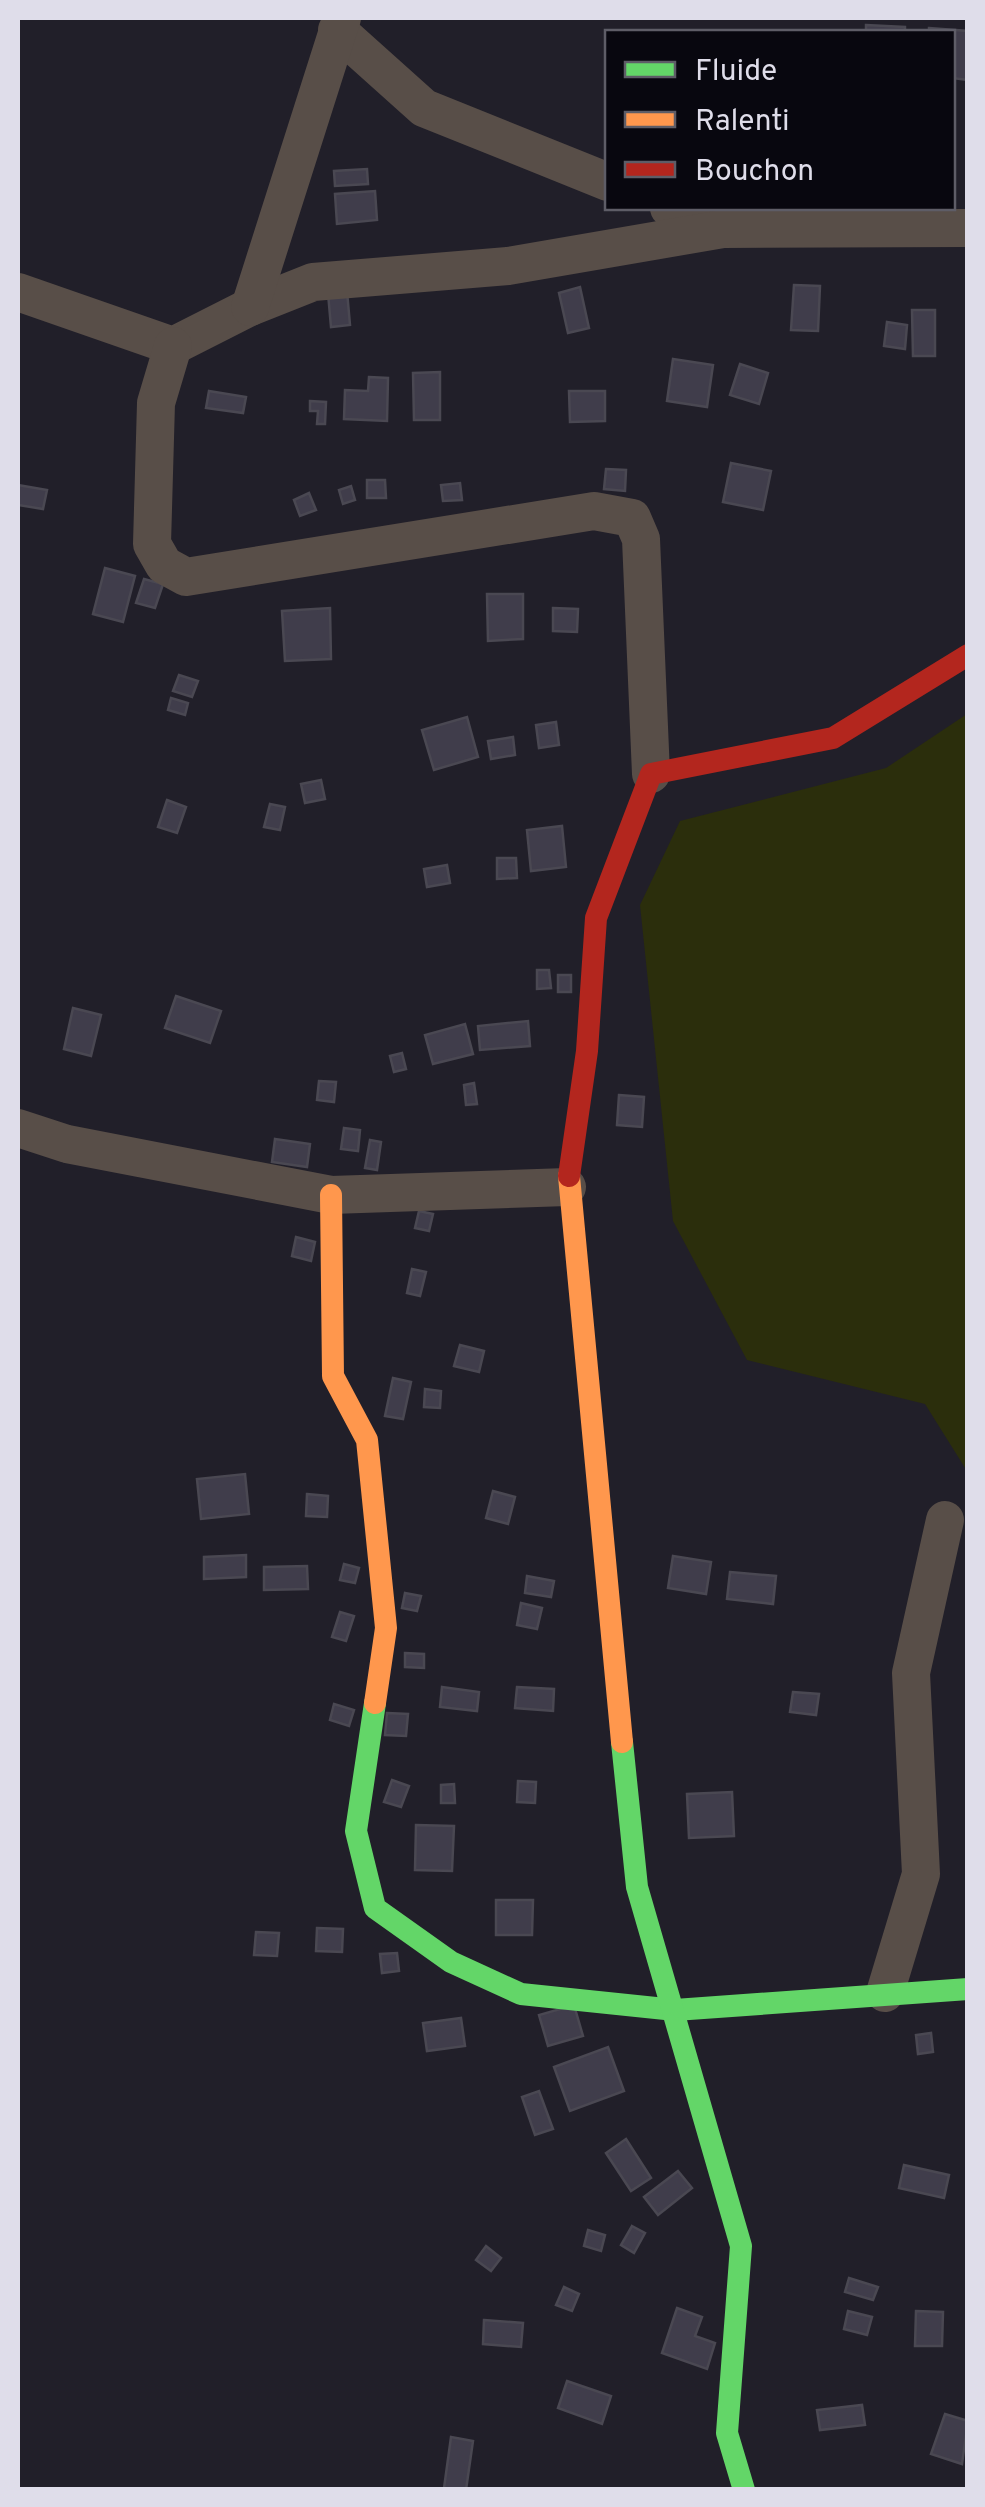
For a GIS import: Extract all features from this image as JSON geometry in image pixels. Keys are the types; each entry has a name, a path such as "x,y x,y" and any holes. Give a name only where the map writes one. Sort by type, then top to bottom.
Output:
{"street":[{"path":"250,307 340,24 424,108 605,181"},
{"path":"674,210 723,229"},
{"path":"18,292 172,346 250,307 313,282 508,266 723,229 968,228"},
{"path":"172,346 156,403 152,544 164,565 186,576 594,511 632,518 642,538 651,774 596,918 587,1051 567,1187 638,1888 741,2246 726,2433 744,2490"},
{"path":"651,774 833,738 968,655"},
{"path":"18,1128 66,1144 332,1195 567,1187"},
{"path":"332,1195 333,1376 367,1440 386,1628 356,1831 375,1908 451,1962 520,1994 675,2010 968,1990"},
{"path":"885,1993 920,1874 911,1672 945,1520"}],"green space":[{"path":"967,714 967,1471 925,1404 747,1360 673,1221 640,905 680,821 886,768"}],"building":[{"path":"866,25 905,27 905,30 866,30"},
{"path":"955,30 968,31 968,80 955,78"},
{"path":"367,169 368,184 335,186 334,171"},
{"path":"375,191 377,220 337,224 335,194"},
{"path":"794,285 820,286 818,331 791,330"},
{"path":"580,287 589,328 568,333 559,293"},
{"path":"347,291 350,325 331,327 328,293"},
{"path":"912,310 935,310 935,356 913,356"},
{"path":"887,322 907,325 905,349 884,346"},
{"path":"673,359 713,365 707,407 667,401"},
{"path":"740,364 768,373 759,404 730,395"},
{"path":"440,372 440,420 414,420 413,373"},
{"path":"369,377 388,378 387,421 344,419 345,390 368,391"},
{"path":"209,391 246,397 243,413 206,408"},
{"path":"569,391 605,391 605,421 570,422"},
{"path":"310,401 326,402 325,424 317,424 318,411 310,411"},
{"path":"731,463 771,471 763,510 723,502"},
{"path":"606,469 626,470 625,491 604,489"},
{"path":"367,480 385,480 386,498 367,498"},
{"path":"460,483 462,500 443,501 441,485"},
{"path":"18,485 47,490 43,509 18,505"},
{"path":"351,486 355,500 343,504 339,490"},
{"path":"309,493 316,510 300,516 294,500"},
{"path":"105,568 135,576 123,622 93,614"},
{"path":"144,579 163,584 155,608 136,603"},
{"path":"487,594 523,594 523,639 488,641"},
{"path":"330,608 331,659 285,661 282,611"},
{"path":"553,608 578,609 577,632 553,631"},
{"path":"179,675 198,681 192,697 173,691"},
{"path":"171,698 188,703 185,715 168,710"},
{"path":"467,717 478,757 434,770 422,730"},
{"path":"556,722 559,745 539,748 536,725"},
{"path":"513,737 515,755 491,759 488,741"},
{"path":"321,780 325,799 305,803 301,784"},
{"path":"167,800 186,807 177,833 158,827"},
{"path":"270,804 285,807 280,830 264,827"},
{"path":"562,826 566,867 531,871 527,830"},
{"path":"497,858 516,858 517,878 497,879"},
{"path":"447,865 450,883 427,887 424,869"},
{"path":"537,970 549,970 551,988 537,989"},
{"path":"558,975 571,975 571,992 558,992"},
{"path":"176,996 221,1011 210,1043 165,1028"},
{"path":"73,1008 101,1015 91,1056 64,1049"},
{"path":"528,1021 530,1046 480,1050 478,1026"},
{"path":"465,1024 473,1054 433,1064 425,1035"},
{"path":"402,1053 406,1069 394,1072 390,1056"},
{"path":"319,1081 336,1082 334,1102 317,1100"},
{"path":"474,1083 477,1104 466,1105 464,1085"},
{"path":"619,1095 644,1097 642,1127 617,1125"},
{"path":"344,1128 360,1130 358,1151 341,1149"},
{"path":"275,1139 310,1144 307,1167 272,1162"},
{"path":"370,1140 381,1142 377,1170 365,1168"},
{"path":"419,1211 433,1214 429,1231 415,1228"},
{"path":"296,1237 315,1242 311,1261 292,1256"},
{"path":"412,1269 426,1272 420,1296 407,1293"},
{"path":"460,1345 484,1351 479,1372 454,1366"},
{"path":"393,1378 411,1382 403,1419 385,1416"},
{"path":"425,1389 441,1391 440,1408 424,1407"},
{"path":"245,1474 249,1514 201,1519 197,1479"},
{"path":"493,1491 515,1497 508,1524 486,1518"},
{"path":"307,1494 328,1496 327,1517 306,1516"},
{"path":"246,1555 246,1577 204,1579 204,1557"},
{"path":"673,1556 711,1562 706,1594 668,1588"},
{"path":"344,1564 359,1568 355,1583 340,1580"},
{"path":"307,1566 308,1589 264,1590 264,1567"},
{"path":"730,1572 776,1576 773,1604 727,1599"},
{"path":"527,1576 554,1581 551,1597 525,1593"},
{"path":"405,1593 421,1596 417,1611 402,1608"},
{"path":"521,1603 542,1608 537,1629 517,1625"},
{"path":"340,1612 354,1616 346,1641 332,1637"},
{"path":"405,1653 424,1654 424,1668 405,1667"},
{"path":"442,1687 479,1692 477,1711 440,1707"},
{"path":"517,1687 554,1689 553,1711 515,1708"},
{"path":"793,1692 819,1694 816,1715 790,1712"},
{"path":"334,1704 354,1710 349,1726 330,1720"},
{"path":"387,1713 408,1714 406,1736 385,1735"},
{"path":"392,1780 409,1786 401,1807 384,1802"},
{"path":"518,1781 536,1782 535,1803 517,1802"},
{"path":"454,1784 455,1803 441,1803 441,1785"},
{"path":"732,1792 734,1836 689,1838 687,1794"},
{"path":"416,1825 454,1826 452,1871 415,1870"},
{"path":"496,1900 533,1900 532,1935 496,1935"},
{"path":"317,1928 343,1929 342,1952 316,1951"},
{"path":"256,1932 279,1933 277,1956 254,1955"},
{"path":"397,1953 399,1971 382,1973 380,1954"},
{"path":"574,2005 583,2036 548,2046 539,2015"},
{"path":"461,2018 465,2046 427,2051 423,2023"},
{"path":"931,2033 933,2052 918,2054 916,2035"},
{"path":"608,2047 624,2091 570,2111 554,2067"},
{"path":"539,2091 553,2129 535,2135 522,2097"},
{"path":"626,2139 651,2178 631,2191 606,2153"},
{"path":"904,2165 949,2175 944,2198 899,2188"},
{"path":"678,2171 692,2188 658,2215 644,2197"},
{"path":"632,2226 645,2233 634,2253 621,2245"},
{"path":"588,2230 605,2235 601,2251 584,2246"},
{"path":"486,2246 501,2258 491,2271 476,2260"},
{"path":"849,2278 878,2287 873,2300 845,2292"},
{"path":"564,2287 579,2294 572,2311 556,2305"},
{"path":"677,2308 702,2317 695,2336 715,2343 707,2369 662,2353"},
{"path":"848,2311 872,2317 867,2335 844,2329"},
{"path":"916,2311 943,2312 942,2346 915,2346"},
{"path":"484,2320 523,2323 521,2347 483,2344"},
{"path":"567,2381 611,2396 602,2424 558,2408"},
{"path":"862,2405 865,2425 820,2430 817,2410"},
{"path":"945,2414 968,2421 962,2464 931,2454"},
{"path":"451,2437 473,2441 466,2490 444,2488"}],"traffic: fast":[{"path":"375,1703 356,1831 375,1908 451,1962 521,1994 675,2010 968,1989"},
{"path":"622,1742 637,1887 741,2246 727,2433 744,2490"}],"traffic: slow":[{"path":"569,1176 622,1742"},
{"path":"331,1195 333,1376 367,1440 386,1628 375,1703"}],"traffic: jam":[{"path":"569,1176 587,1051 596,918 651,774 833,738 968,655"}]}
